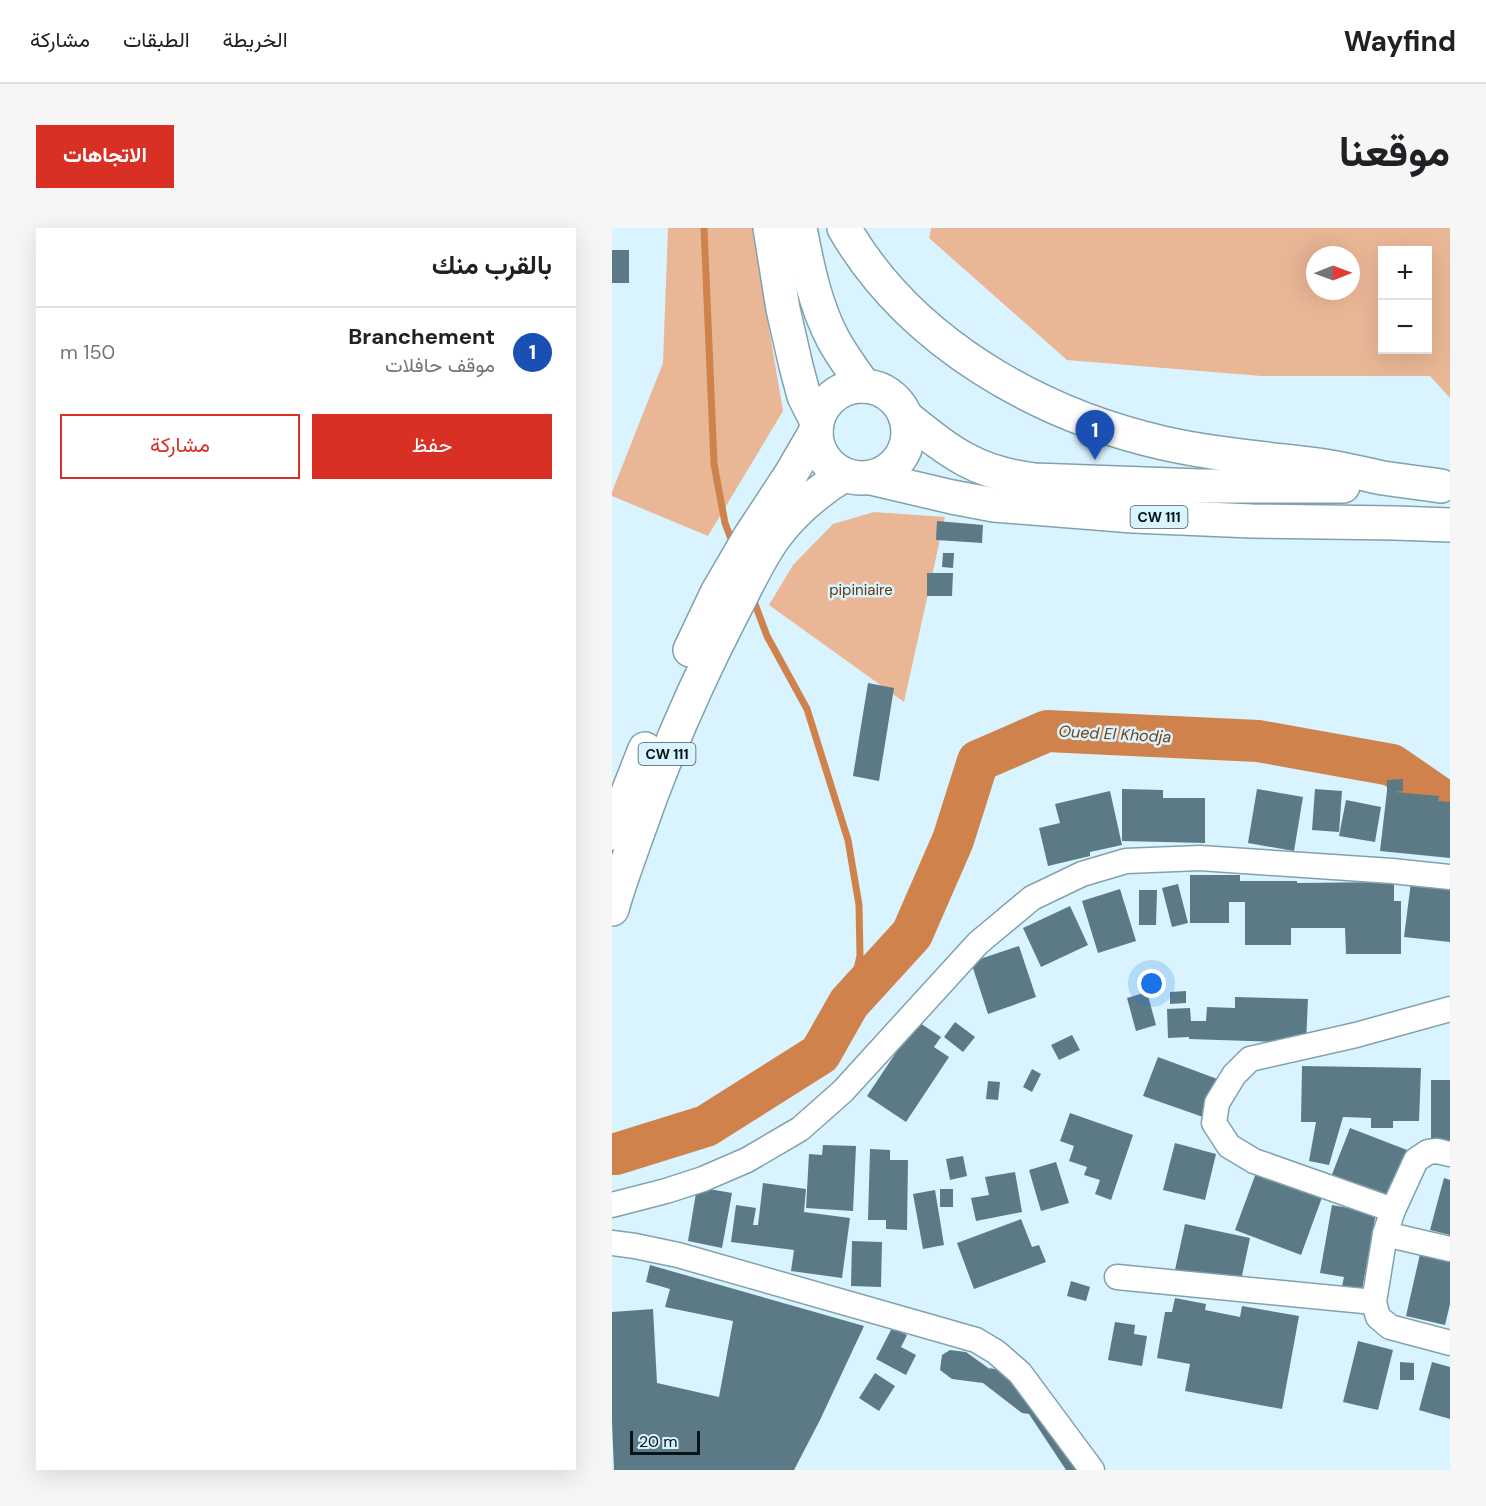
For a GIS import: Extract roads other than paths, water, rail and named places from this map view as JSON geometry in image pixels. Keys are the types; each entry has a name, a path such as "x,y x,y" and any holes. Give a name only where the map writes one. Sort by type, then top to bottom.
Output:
{"highway":[{"path":"770,228 783,309 804,396 816,427 818,445 823,458 832,468 858,476"},
{"path":"800,228 820,308 833,340 864,386"},
{"path":"844,228 875,275 901,305 930,331 1002,380 1040,400 1090,421 1163,443 1446,486"},
{"path":"757,544 788,521 813,496 858,476 886,472 898,461 905,447 908,432 905,416 898,404 889,395 864,386 848,388 834,396 823,408 816,427"},
{"name":"CW 111","path":"905,416 956,456 994,472 1024,479 1200,486 1446,486"},
{"name":"CW 111","path":"612,833 662,708 727,599 816,427"},
{"name":"CW 111","path":"858,476 994,505 1132,516 1450,525"},
{"name":"CW 111","path":"612,909 650,796 672,741 715,647 727,599"}],"street":[{"path":"612,1205 703,1179 747,1160 801,1129 843,1091 978,943 1032,898 1082,874 1126,861 1200,858 1450,877"},
{"path":"1393,1210 1254,1161 1228,1146 1214,1123 1217,1103 1234,1075 1250,1059 1356,1035 1450,1009"},
{"path":"1450,1154 1437,1151 1428,1152 1416,1160 1393,1210 1385,1234 1374,1302 1378,1317 1390,1327 1450,1343"},
{"path":"1385,1234 1450,1250"},
{"path":"612,1243 678,1255 976,1340 996,1352 1020,1373 1092,1470"},
{"path":"1117,1277 1374,1302"}],"waterway":[{"path":"704,228 714,464 725,523 733,544"},
{"path":"752,596 767,636 807,709 848,840 859,905 860,956 849,1003"},
{"name":"Oued El Khodja","path":"612,1154 706,1126 820,1054 849,1003 912,934 953,840 978,761 1047,731 1258,741 1392,765 1450,805"}],"place":[{"name":"Branchement","path":"1095,460"}],"park label":[{"name":"pipiniaire","path":"861,590"}]}
